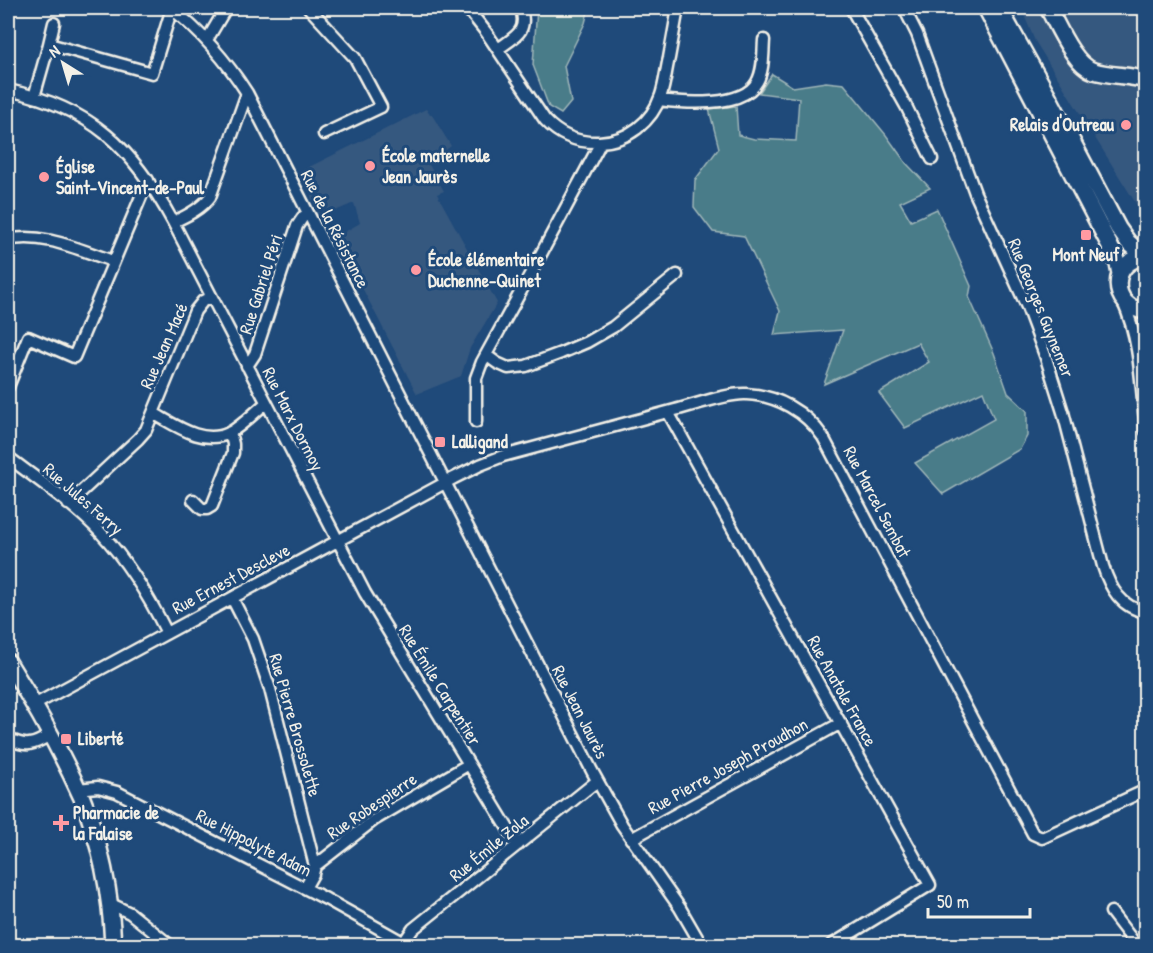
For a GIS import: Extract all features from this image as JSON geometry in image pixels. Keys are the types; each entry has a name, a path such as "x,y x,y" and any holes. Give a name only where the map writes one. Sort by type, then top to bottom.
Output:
{"main road":[{"path":"986,8 1109,244 1120,274"},
{"path":"999,8 1052,102 1118,228 1128,242 1145,257"},
{"path":"1048,8 1074,54 1086,68 1096,72 1146,80"},
{"path":"1144,312 1130,307 1123,300 1118,284 1124,267 1137,258 1145,257"},
{"path":"8,662 50,735 86,809 98,848 109,903 112,945"}],"street":[{"path":"49,44 152,73 172,8"},
{"name":"Rue de la Résistance","path":"172,8 207,40 247,93 445,483"},
{"path":"207,40 226,8"},
{"path":"309,8 355,57 381,106 324,134"},
{"path":"467,8 498,49 549,125 572,139 585,142 615,140 637,129 651,114 659,100 665,79 678,8"},
{"path":"498,49 522,28 524,19 521,8"},
{"path":"851,8 906,106 932,159"},
{"name":"Rue Georges Guynemer","path":"904,8 917,34 975,193 1046,358 1108,581 1124,602 1135,609 1146,612"},
{"path":"34,97 54,23"},
{"path":"659,100 691,103 721,101 750,91 757,83 761,72 764,40"},
{"name":"Rue Marx Dormoy","path":"8,90 66,109 95,125 120,146 148,180 338,540"},
{"path":"172,222 198,209 210,196 247,93"},
{"path":"476,422 476,378 486,355 601,142"},
{"path":"8,387 28,337 74,357 148,180"},
{"name":"Rue Gabriel Péri","path":"247,366 255,354 297,226 308,213"},
{"path":"8,240 21,237 46,239 113,261"},
{"path":"486,355 508,368 526,366 561,354 613,327 677,275"},
{"name":"Rue Jean Macé","path":"68,504 146,430 195,311 203,301 211,297"},
{"path":"1123,300 1131,321 1139,364 1146,431"},
{"path":"1139,364 1140,343 1146,327"},
{"path":"1139,364 1146,353"},
{"name":"Rue Marcel Sembat","path":"445,483 496,459 729,396 749,394 785,404 804,415 823,437 1033,834 1042,838 1146,790"},
{"path":"153,413 187,431 199,435 218,436 230,432 266,403"},
{"name":"Rue Anatole France","path":"668,412 930,885 830,945"},
{"path":"193,500 202,508 207,509 212,506 232,453 233,444 230,432"},
{"name":"Rue Jules Ferry","path":"8,457 100,532 145,590 167,633"},
{"name":"Rue Ernest Descleve","path":"34,705 445,483"},
{"name":"Rue Jean Jaurès","path":"445,483 618,819 680,908 702,945"},
{"name":"Rue Émile Carpentier","path":"338,540 378,615 518,845"},
{"name":"Rue Pierre Brossolette","path":"232,598 249,631 270,689 315,866"},
{"name":"Rue Pierre Joseph Proudhon","path":"631,838 841,723"},
{"path":"8,738 18,743 35,744 50,735"},
{"name":"Rue Robespierre","path":"305,888 315,866 374,820 469,764"},
{"name":"Rue Émile Zola","path":"407,944 413,929 597,781"},
{"name":"Rue Hippolyte Adam","path":"78,789 98,787 117,792 305,888 407,944"},
{"path":"109,903 130,913 171,945"},
{"path":"1111,912 1137,945"}],"shaded area":[{"path":"1021,8 1145,8 1145,218 1035,41"},
{"name":"École élémentaire Duchenne-Quinet","path":"426,109 451,146 428,163 444,191 437,194 497,303 470,348 461,376 417,394 336,237 360,223 354,203 321,217 311,197 313,188 303,170"}],"green space":[{"path":"537,8 589,8 585,23 564,66 571,102 561,114 549,107 533,65"},
{"path":"772,74 793,87 826,82 844,84 906,163 930,188 900,202 911,221 937,209 971,286 969,297 994,353 1008,393 1027,411 1027,436 1020,449 943,494 915,463 994,419 983,391 905,428 879,393 929,362 918,343 824,384 843,330 774,335 780,311 744,236 713,232 694,207 695,180 719,148 709,109 736,106 738,135 754,139 796,141 799,98 759,93"}],"place":[{"name":"Relais d'Outreau","path":"1126,125"},
{"name":"École maternelle Jean Jaurès","path":"370,166"},
{"name":"Église Saint-Vincent-de-Paul","path":"44,177"},
{"name":"Mont Neuf","path":"1086,235"},
{"name":"École élémentaire Duchenne-Quinet","path":"416,270"},
{"name":"Lalligand","path":"440,442"},
{"name":"Liberté","path":"66,739"},
{"name":"Pharmacie de la Falaise","path":"61,823"}]}
